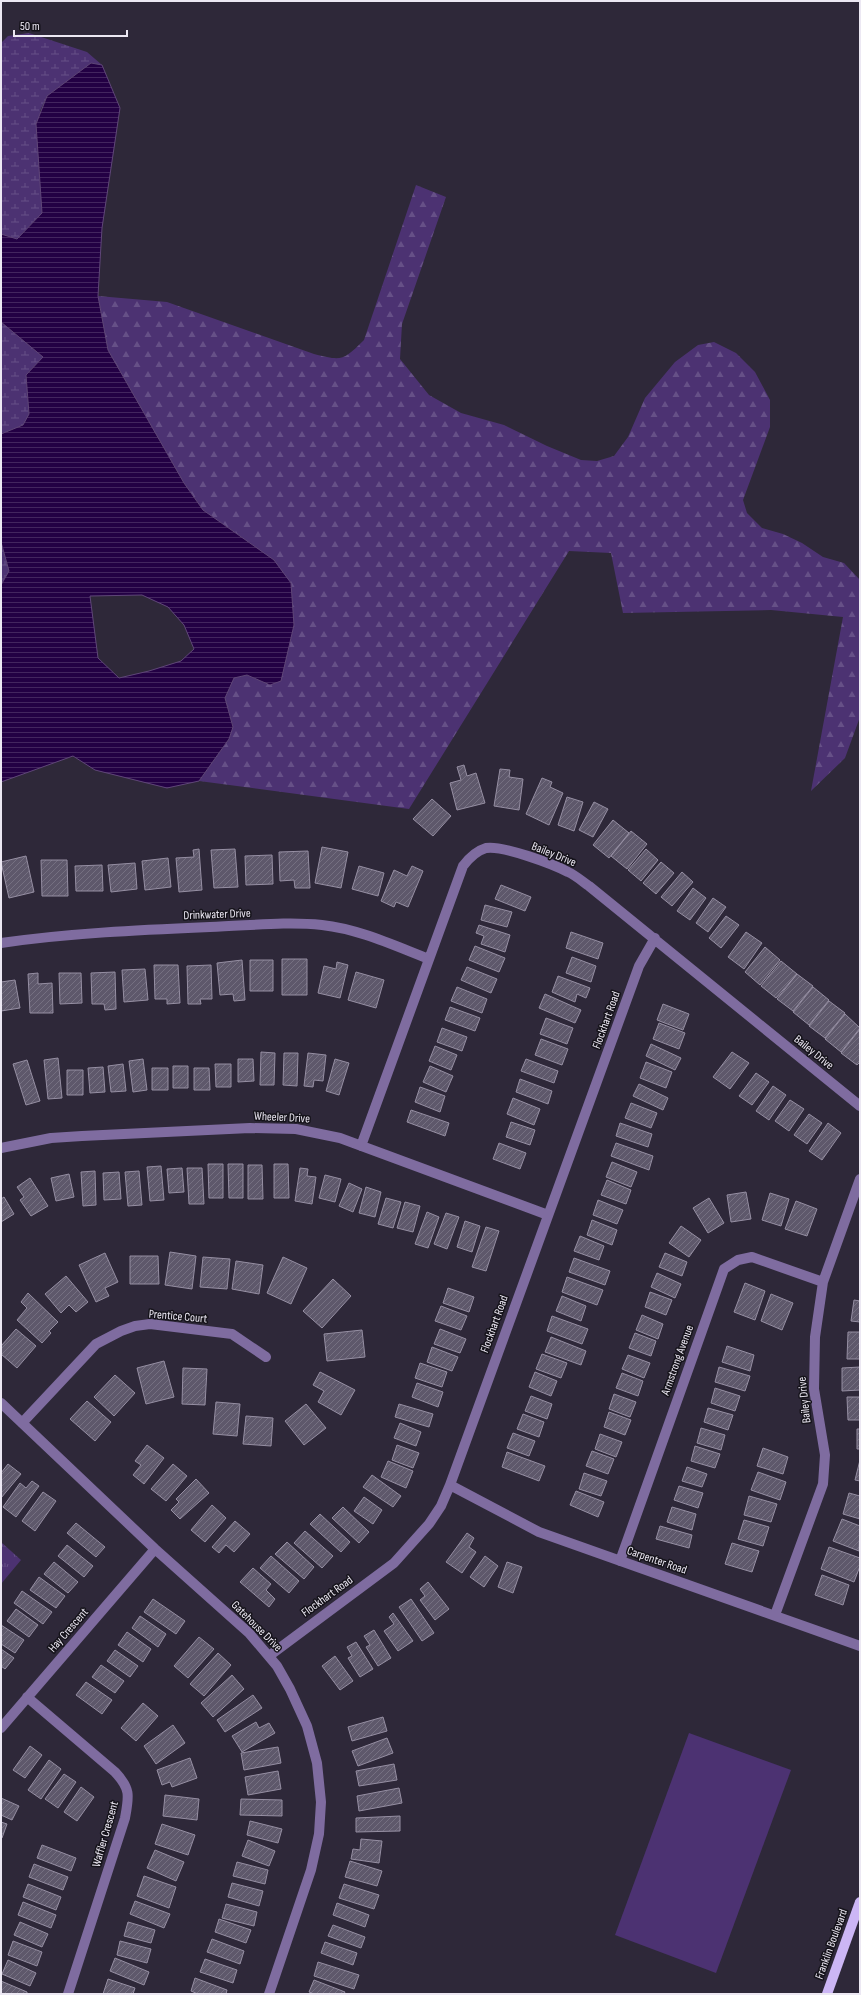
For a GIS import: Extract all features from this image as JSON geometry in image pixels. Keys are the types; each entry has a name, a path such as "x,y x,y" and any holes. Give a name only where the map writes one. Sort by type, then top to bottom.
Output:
{"main road":[{"name":"Franklin Boulevard","path":"827,1994 860,1902"}],"street":[{"name":"Bailey Drive","path":"360,1146 463,866 469,858 477,852 487,848 500,847 569,872 655,938 860,1106"},
{"name":"Drinkwater Drive","path":"1,943 43,937 173,929 304,924 343,929 367,936 429,959"},
{"name":"Flockhart Road","path":"269,1656 394,1564 429,1524 441,1506 640,966 655,938"},
{"name":"Wheeler Drive","path":"1,1148 51,1138 250,1128 277,1128 317,1132 360,1146 548,1215"},
{"name":"Bailey Drive","path":"775,1615 823,1484 825,1455 815,1396 815,1337 823,1282 860,1179"},
{"name":"Armstrong Avenue","path":"620,1560 724,1270 738,1260 752,1257 823,1282"},
{"name":"Prentice Court","path":"22,1423 92,1348 108,1337 135,1326 150,1324 232,1334 266,1357"},
{"name":"Gatehouse Drive","path":"1,1403 155,1549 248,1633 269,1656 290,1689 308,1726 317,1763 321,1802 319,1834 311,1870 269,1994"},
{"name":"Carpenter Road","path":"450,1485 539,1532 860,1646"},
{"name":"Hay Crescent","path":"1,1728 155,1549"},
{"name":"Waffler Crescent","path":"27,1697 115,1772 125,1783 129,1796 125,1818 68,1994"}],"green space":[{"path":"29,33 87,52 102,65 91,63 47,96 40,111 42,213 17,239 1,234 1,43 8,36"},
{"path":"416,185 446,197 402,324 400,359 429,395 461,413 504,425 547,446 581,460 597,461 614,456 628,437 645,398 675,362 698,345 714,342 736,353 755,372 770,400 770,427 743,500 747,513 762,528 783,534 802,543 823,557 844,563 860,580 860,717 845,758 811,791 843,617 771,610 623,613 611,553 569,551 409,809 199,781 229,739 233,726 225,698 234,678 247,675 270,685 274,560 203,510 184,483 108,350 98,296 167,302 314,354 331,358 342,358 364,340"},
{"path":"1,322 43,357 26,375 29,414 23,425 1,434"},
{"path":"1,542 9,571 1,585"},
{"path":"1,1542 21,1560 1,1584"},
{"path":"689,1733 791,1770 716,1973 615,1935"}],"shaded area":[{"path":"91,63 102,65 120,108 102,228 98,296 108,350 184,483 203,510 274,560 291,583 294,625 281,681 270,685 247,675 234,678 225,698 233,727 229,739 199,781 167,788 95,770 73,756 1,782 1,585 9,571 1,542 1,434 23,425 29,414 26,375 43,357 1,322 1,234 17,239 42,213 36,124 47,96","holes":["142,595 168,607 184,625 194,649 181,661 119,678 98,658 90,596"]}],"building":[{"path":"464,765 467,776 476,773 485,803 457,810 450,783 461,780 457,767"},
{"path":"500,769 510,770 509,777 523,779 519,810 494,806"},
{"path":"542,778 552,782 550,787 563,793 549,825 526,814"},
{"path":"567,797 583,802 574,831 558,825"},
{"path":"432,799 451,816 433,836 413,819"},
{"path":"594,802 608,809 593,837 579,830"},
{"path":"613,820 629,833 609,858 593,845"},
{"path":"631,831 647,844 627,869 611,856"},
{"path":"322,847 348,852 341,888 315,883"},
{"path":"199,849 202,890 179,892 176,858 194,857 193,850"},
{"path":"235,849 238,887 214,888 211,850"},
{"path":"646,849 658,860 641,881 628,870"},
{"path":"308,851 310,888 295,888 294,880 280,881 279,852"},
{"path":"272,855 273,884 246,885 245,856"},
{"path":"26,856 34,892 9,898 1,862"},
{"path":"168,858 171,887 145,890 142,861"},
{"path":"41,860 67,860 68,896 42,896"},
{"path":"661,862 674,873 656,894 643,883"},
{"path":"135,863 137,889 111,892 108,865"},
{"path":"102,865 103,891 76,891 75,866"},
{"path":"359,866 384,873 378,896 352,889"},
{"path":"412,866 423,871 408,907 396,902 394,907 381,901 394,870 407,876"},
{"path":"682,872 693,882 672,906 661,897"},
{"path":"501,885 531,897 525,911 495,899"},
{"path":"693,888 706,898 690,920 677,911"},
{"path":"713,898 726,907 708,932 696,923"},
{"path":"485,905 512,912 507,927 481,920"},
{"path":"726,916 739,925 721,948 709,938"},
{"path":"479,925 510,935 505,952 481,944 484,936 476,933"},
{"path":"571,932 603,943 598,959 566,948"},
{"path":"746,932 762,943 744,969 728,957"},
{"path":"475,946 505,958 499,972 469,960"},
{"path":"765,947 780,960 760,985 745,972"},
{"path":"572,957 596,966 591,982 566,973"},
{"path":"282,959 307,959 307,995 282,995"},
{"path":"242,960 245,1000 234,1001 233,994 220,995 217,963"},
{"path":"250,960 273,960 273,991 250,991"},
{"path":"781,961 797,974 776,998 761,986"},
{"path":"337,962 348,965 340,998 318,993 324,966 336,969"},
{"path":"154,965 178,965 180,1003 167,1004 167,999 155,999"},
{"path":"211,965 212,999 200,999 201,1004 188,1004 187,966"},
{"path":"467,967 497,979 491,993 461,980"},
{"path":"145,969 148,1000 124,1002 122,970"},
{"path":"115,972 116,1009 105,1010 104,1004 92,1004 91,973"},
{"path":"356,972 384,980 376,1008 348,1000"},
{"path":"38,973 38,984 52,983 53,1013 30,1013 28,974"},
{"path":"59,973 81,973 82,1003 60,1004"},
{"path":"797,974 813,986 793,1011 777,999"},
{"path":"558,976 590,988 586,998 577,994 575,1002 552,992"},
{"path":"15,980 20,1008 1,1011 1,982"},
{"path":"457,987 487,999 482,1013 451,1001"},
{"path":"813,987 829,1000 809,1025 793,1012"},
{"path":"545,994 581,1010 575,1023 539,1008"},
{"path":"829,1001 845,1013 825,1038 809,1026"},
{"path":"663,1004 689,1014 683,1030 657,1020"},
{"path":"450,1007 480,1018 475,1031 445,1020"},
{"path":"845,1014 860,1028 841,1052 825,1039"},
{"path":"546,1018 573,1028 567,1044 540,1034"},
{"path":"659,1023 685,1033 679,1049 653,1039"},
{"path":"442,1028 467,1037 462,1051 437,1042"},
{"path":"860,1029 860,1062 857,1065 841,1053"},
{"path":"541,1039 568,1049 562,1065 535,1055"},
{"path":"651,1044 681,1058 675,1070 646,1056"},
{"path":"435,1046 457,1055 451,1070 429,1061"},
{"path":"261,1052 275,1053 274,1085 260,1085"},
{"path":"732,1052 749,1063 730,1089 713,1077"},
{"path":"284,1053 298,1053 297,1086 283,1085"},
{"path":"308,1053 326,1055 323,1081 314,1080 313,1087 304,1086"},
{"path":"58,1058 62,1098 48,1099 44,1060"},
{"path":"143,1059 147,1090 133,1092 129,1061"},
{"path":"238,1059 253,1059 254,1081 238,1082"},
{"path":"335,1059 349,1063 339,1095 326,1091"},
{"path":"526,1059 558,1071 554,1083 521,1071"},
{"path":"27,1060 40,1101 26,1105 13,1064"},
{"path":"646,1062 672,1072 666,1088 640,1078"},
{"path":"123,1064 126,1091 111,1092 108,1066"},
{"path":"215,1064 231,1064 231,1087 216,1087"},
{"path":"173,1066 188,1066 188,1088 173,1088"},
{"path":"430,1066 453,1076 446,1092 423,1082"},
{"path":"103,1067 105,1092 90,1093 88,1068"},
{"path":"152,1068 168,1068 168,1090 152,1090"},
{"path":"194,1068 209,1068 210,1090 194,1090"},
{"path":"67,1070 83,1070 83,1095 67,1095"},
{"path":"756,1073 769,1082 752,1105 739,1096"},
{"path":"520,1079 552,1091 548,1104 516,1092"},
{"path":"639,1084 668,1098 663,1110 633,1096"},
{"path":"773,1086 786,1095 769,1120 756,1111"},
{"path":"420,1087 445,1096 440,1112 415,1102"},
{"path":"513,1098 540,1109 534,1125 507,1114"},
{"path":"790,1100 804,1109 789,1131 775,1121"},
{"path":"631,1103 657,1113 651,1128 625,1118"},
{"path":"411,1110 449,1123 445,1136 407,1122"},
{"path":"809,1114 822,1123 807,1144 794,1135"},
{"path":"511,1122 535,1130 530,1145 506,1137"},
{"path":"620,1123 652,1134 648,1147 616,1136"},
{"path":"828,1123 841,1133 822,1160 809,1151"},
{"path":"499,1143 526,1153 520,1169 493,1159"},
{"path":"616,1143 653,1156 649,1170 611,1156"},
{"path":"612,1162 637,1172 631,1187 606,1177"},
{"path":"208,1164 223,1164 223,1198 209,1198"},
{"path":"228,1164 243,1164 243,1198 229,1198"},
{"path":"274,1164 288,1164 289,1198 274,1198"},
{"path":"248,1165 262,1165 263,1199 248,1199"},
{"path":"161,1166 164,1200 150,1201 147,1167"},
{"path":"182,1168 184,1192 169,1193 167,1169"},
{"path":"187,1168 202,1168 204,1204 189,1204"},
{"path":"300,1168 308,1169 307,1176 316,1177 312,1204 295,1201"},
{"path":"95,1171 96,1205 83,1206 81,1172"},
{"path":"139,1171 142,1205 128,1206 125,1172"},
{"path":"119,1172 121,1199 104,1200 103,1173"},
{"path":"69,1174 74,1197 56,1201 51,1178"},
{"path":"325,1175 341,1179 335,1202 319,1198"},
{"path":"30,1178 48,1206 31,1216 20,1200 24,1197 17,1187"},
{"path":"607,1180 631,1190 626,1204 601,1195"},
{"path":"349,1183 362,1189 353,1212 339,1206"},
{"path":"366,1187 381,1192 375,1217 359,1213"},
{"path":"746,1192 751,1219 731,1222 727,1195"},
{"path":"770,1193 789,1199 781,1226 762,1220"},
{"path":"4,1197 14,1214 1,1222 1,1199"},
{"path":"386,1198 401,1202 393,1228 378,1224"},
{"path":"709,1198 724,1223 708,1233 693,1208"},
{"path":"598,1200 623,1210 617,1224 593,1215"},
{"path":"796,1201 817,1209 807,1236 785,1229"},
{"path":"405,1202 420,1206 413,1232 397,1228"},
{"path":"427,1212 439,1217 428,1248 415,1244"},
{"path":"446,1213 459,1217 447,1249 434,1244"},
{"path":"592,1220 617,1230 612,1245 587,1235"},
{"path":"465,1221 480,1226 472,1252 457,1247"},
{"path":"681,1226 701,1240 689,1257 669,1243"},
{"path":"486,1227 499,1231 486,1271 472,1267"},
{"path":"580,1236 604,1246 599,1260 574,1251"},
{"path":"170,1252 196,1256 192,1289 165,1285"},
{"path":"105,1253 118,1282 105,1288 109,1296 96,1302 79,1265"},
{"path":"665,1253 687,1262 682,1276 659,1267"},
{"path":"130,1256 158,1256 159,1284 130,1284"},
{"path":"203,1257 230,1259 227,1289 200,1287"},
{"path":"283,1257 307,1268 291,1304 267,1293"},
{"path":"574,1258 610,1271 605,1285 569,1272"},
{"path":"236,1261 263,1265 259,1294 232,1289"},
{"path":"657,1273 681,1284 675,1298 651,1287"},
{"path":"66,1276 88,1302 76,1312 69,1305 61,1313 45,1294"},
{"path":"567,1277 603,1290 597,1305 562,1292"},
{"path":"333,1279 351,1296 322,1328 303,1311"},
{"path":"745,1283 765,1291 755,1320 734,1312"},
{"path":"448,1288 474,1297 469,1312 443,1303"},
{"path":"650,1292 672,1300 666,1315 645,1307"},
{"path":"28,1293 58,1322 49,1331 51,1333 42,1343 17,1320 27,1308 21,1302"},
{"path":"771,1294 793,1303 782,1330 761,1321"},
{"path":"562,1296 586,1306 581,1321 556,1311"},
{"path":"854,1300 860,1301 860,1322 851,1321"},
{"path":"441,1306 467,1316 461,1330 435,1321"},
{"path":"642,1315 663,1324 658,1339 636,1330"},
{"path":"552,1316 588,1329 582,1344 547,1331"},
{"path":"16,1329 36,1346 17,1368 1,1354 1,1346"},
{"path":"440,1329 466,1339 460,1353 434,1344"},
{"path":"362,1330 365,1357 327,1361 324,1334"},
{"path":"848,1332 860,1332 860,1359 847,1359"},
{"path":"635,1333 656,1341 651,1356 629,1348"},
{"path":"551,1337 586,1351 581,1365 545,1352"},
{"path":"727,1346 754,1355 750,1371 722,1362"},
{"path":"432,1347 458,1357 452,1371 427,1362"},
{"path":"542,1354 567,1363 561,1378 536,1369"},
{"path":"628,1355 650,1363 644,1378 622,1369"},
{"path":"164,1361 174,1397 146,1404 137,1368"},
{"path":"420,1363 447,1372 442,1387 415,1378"},
{"path":"719,1367 750,1376 745,1391 715,1382"},
{"path":"860,1367 860,1390 842,1391 842,1368"},
{"path":"183,1368 207,1369 205,1405 182,1404"},
{"path":"320,1372 355,1390 341,1415 318,1402 324,1391 313,1385"},
{"path":"535,1372 557,1381 551,1396 529,1387"},
{"path":"622,1373 643,1381 638,1396 616,1388"},
{"path":"115,1375 135,1393 114,1416 94,1397"},
{"path":"417,1383 443,1392 438,1407 412,1397"},
{"path":"715,1388 740,1396 735,1411 711,1403"},
{"path":"614,1394 636,1402 630,1417 609,1409"},
{"path":"531,1396 552,1404 547,1419 525,1411"},
{"path":"847,1397 860,1397 860,1420 848,1420"},
{"path":"87,1401 111,1422 95,1441 70,1419"},
{"path":"216,1402 240,1404 237,1436 213,1434"},
{"path":"306,1404 326,1428 304,1445 285,1421"},
{"path":"399,1404 433,1414 429,1427 395,1417"},
{"path":"708,1408 733,1415 728,1430 704,1422"},
{"path":"609,1412 631,1420 625,1435 604,1427"},
{"path":"523,1414 544,1422 539,1437 517,1429"},
{"path":"246,1416 273,1418 271,1446 243,1444"},
{"path":"400,1423 421,1432 416,1446 394,1438"},
{"path":"701,1428 725,1435 721,1450 697,1443"},
{"path":"857,1429 860,1429 860,1449 857,1449"},
{"path":"513,1433 535,1441 529,1456 507,1448"},
{"path":"600,1434 622,1442 616,1457 595,1449"},
{"path":"147,1445 164,1458 144,1484 133,1475 141,1465 135,1461"},
{"path":"397,1445 419,1453 413,1468 392,1460"},
{"path":"695,1446 720,1454 715,1468 691,1461"},
{"path":"763,1448 788,1457 783,1474 757,1466"},
{"path":"592,1451 614,1459 608,1474 586,1466"},
{"path":"507,1452 545,1466 539,1481 502,1467"},
{"path":"860,1460 860,1481 855,1480"},
{"path":"388,1461 413,1471 406,1488 381,1477"},
{"path":"8,1464 21,1474 1,1498 1,1473"},
{"path":"173,1464 187,1476 166,1501 151,1489"},
{"path":"687,1467 707,1474 702,1487 682,1481"},
{"path":"758,1472 786,1482 780,1500 751,1490"},
{"path":"584,1473 607,1481 601,1496 579,1489"},
{"path":"372,1475 401,1496 393,1507 363,1487"},
{"path":"196,1479 209,1493 180,1519 171,1510 179,1502 176,1499"},
{"path":"32,1481 39,1486 16,1517 3,1507 20,1483 26,1488"},
{"path":"679,1486 703,1493 698,1508 674,1500"},
{"path":"576,1491 604,1502 598,1517 570,1505"},
{"path":"43,1492 56,1501 35,1531 22,1521"},
{"path":"849,1493 860,1496 860,1519 843,1514"},
{"path":"749,1496 777,1504 771,1522 744,1515"},
{"path":"364,1497 382,1510 373,1524 354,1511"},
{"path":"212,1505 226,1518 205,1542 191,1530"},
{"path":"343,1507 369,1532 359,1543 332,1518"},
{"path":"672,1507 696,1514 692,1530 667,1522"},
{"path":"320,1514 350,1542 341,1552 310,1524"},
{"path":"842,1519 860,1526 859,1551 833,1541"},
{"path":"744,1520 769,1527 763,1546 738,1539"},
{"path":"235,1521 250,1534 234,1552 226,1545 219,1553 212,1547"},
{"path":"76,1523 105,1547 96,1557 67,1533"},
{"path":"660,1526 692,1535 689,1548 656,1539"},
{"path":"305,1531 333,1556 322,1568 294,1543"},
{"path":"467,1533 474,1538 469,1547 476,1552 462,1573 446,1562"},
{"path":"287,1542 314,1567 304,1579 275,1554"},
{"path":"732,1543 759,1551 752,1572 725,1564"},
{"path":"67,1545 93,1566 84,1577 58,1556"},
{"path":"829,1547 860,1558 860,1566 854,1582 821,1569"},
{"path":"271,1556 299,1581 289,1593 260,1568"},
{"path":"485,1556 498,1566 484,1587 470,1577"},
{"path":"54,1562 78,1582 68,1593 44,1574"},
{"path":"507,1562 522,1567 513,1593 498,1587"},
{"path":"253,1568 271,1584 266,1590 275,1599 269,1607 240,1582"},
{"path":"822,1575 849,1585 843,1605 815,1595"},
{"path":"39,1577 65,1596 56,1608 30,1590"},
{"path":"428,1582 449,1609 435,1620 420,1600 425,1596 420,1589"},
{"path":"22,1591 52,1612 43,1624 14,1603"},
{"path":"153,1599 185,1621 176,1634 144,1612"},
{"path":"411,1599 434,1633 422,1641 399,1607"},
{"path":"16,1609 38,1625 29,1637 7,1621"},
{"path":"393,1613 413,1641 398,1651 384,1631 394,1624 389,1617"},
{"path":"140,1616 166,1634 158,1647 132,1628"},
{"path":"1,1625 24,1640 15,1653 1,1644"},
{"path":"374,1630 391,1658 378,1666 366,1647 370,1645 364,1636"},
{"path":"127,1632 151,1649 143,1662 118,1645"},
{"path":"199,1637 214,1649 188,1678 174,1666"},
{"path":"356,1642 373,1669 360,1677 348,1658 352,1656 347,1647"},
{"path":"1,1649 14,1658 5,1669 1,1666"},
{"path":"115,1650 138,1666 130,1677 107,1661"},
{"path":"218,1653 231,1665 204,1696 190,1684"},
{"path":"335,1656 353,1681 340,1690 322,1666"},
{"path":"101,1665 124,1681 115,1693 92,1677"},
{"path":"232,1675 244,1689 213,1717 201,1703"},
{"path":"86,1682 112,1700 102,1714 76,1695"},
{"path":"253,1695 262,1708 225,1732 217,1720"},
{"path":"143,1703 158,1716 136,1741 121,1728"},
{"path":"383,1717 387,1731 352,1741 348,1727"},
{"path":"256,1722 259,1728 269,1723 275,1733 242,1752 232,1736"},
{"path":"173,1725 185,1743 156,1764 144,1746"},
{"path":"387,1738 393,1753 358,1766 352,1751"},
{"path":"30,1746 42,1755 25,1778 13,1770"},
{"path":"278,1747 281,1763 244,1770 241,1753"},
{"path":"190,1758 197,1778 172,1787 170,1782 162,1785 157,1770"},
{"path":"49,1760 61,1769 41,1799 28,1790"},
{"path":"394,1764 397,1780 359,1786 356,1771"},
{"path":"278,1771 281,1789 248,1795 245,1777"},
{"path":"64,1774 76,1782 58,1808 45,1799"},
{"path":"81,1787 94,1797 77,1821 64,1812"},
{"path":"399,1788 402,1803 359,1811 357,1796"},
{"path":"165,1795 199,1799 197,1820 163,1816"},
{"path":"1,1798 19,1806 12,1820 1,1815"},
{"path":"241,1799 282,1800 282,1816 240,1815"},
{"path":"400,1816 400,1831 356,1832 356,1818"},
{"path":"250,1821 282,1829 278,1843 247,1835"},
{"path":"1,1822 7,1824 2,1838 1,1838"},
{"path":"162,1824 195,1835 188,1855 155,1844"},
{"path":"361,1839 382,1841 379,1863 351,1859 353,1849 360,1850"},
{"path":"248,1840 275,1851 269,1866 242,1856"},
{"path":"42,1845 76,1858 71,1871 37,1858"},
{"path":"155,1850 184,1862 176,1881 147,1868"},
{"path":"350,1861 382,1871 377,1886 345,1877"},
{"path":"237,1862 268,1870 265,1884 233,1876"},
{"path":"34,1864 68,1877 63,1890 29,1877"},
{"path":"144,1876 176,1887 169,1908 137,1896"},
{"path":"232,1883 263,1891 259,1906 228,1897"},
{"path":"28,1884 61,1897 56,1910 23,1897"},
{"path":"344,1884 379,1895 374,1909 339,1898"},
{"path":"135,1901 170,1914 164,1928 130,1914"},
{"path":"23,1902 56,1915 51,1928 18,1915"},
{"path":"337,1903 369,1915 365,1927 333,1915"},
{"path":"226,1904 257,1912 254,1926 222,1918"},
{"path":"219,1919 251,1930 246,1943 215,1932"},
{"path":"20,1922 48,1934 42,1947 14,1935"},
{"path":"128,1922 155,1930 151,1943 124,1936"},
{"path":"333,1925 365,1937 361,1948 328,1936"},
{"path":"212,1939 244,1951 240,1964 207,1952"},
{"path":"13,1941 42,1952 37,1966 8,1955"},
{"path":"120,1941 151,1949 147,1963 117,1955"},
{"path":"325,1942 357,1953 353,1965 321,1953"},
{"path":"115,1958 149,1972 144,1985 110,1971"},
{"path":"205,1959 237,1970 233,1983 200,1972"},
{"path":"8,1960 36,1973 30,1986 2,1974"},
{"path":"318,1962 359,1975 354,1989 314,1976"},
{"path":"195,1978 227,1990 226,1994 198,1994 191,1991"},
{"path":"108,1979 135,1988 133,1994 103,1994"},
{"path":"314,1980 345,1992 344,1994 314,1994 309,1992"},
{"path":"1,1981 27,1992 27,1994 1,1994"}]}
